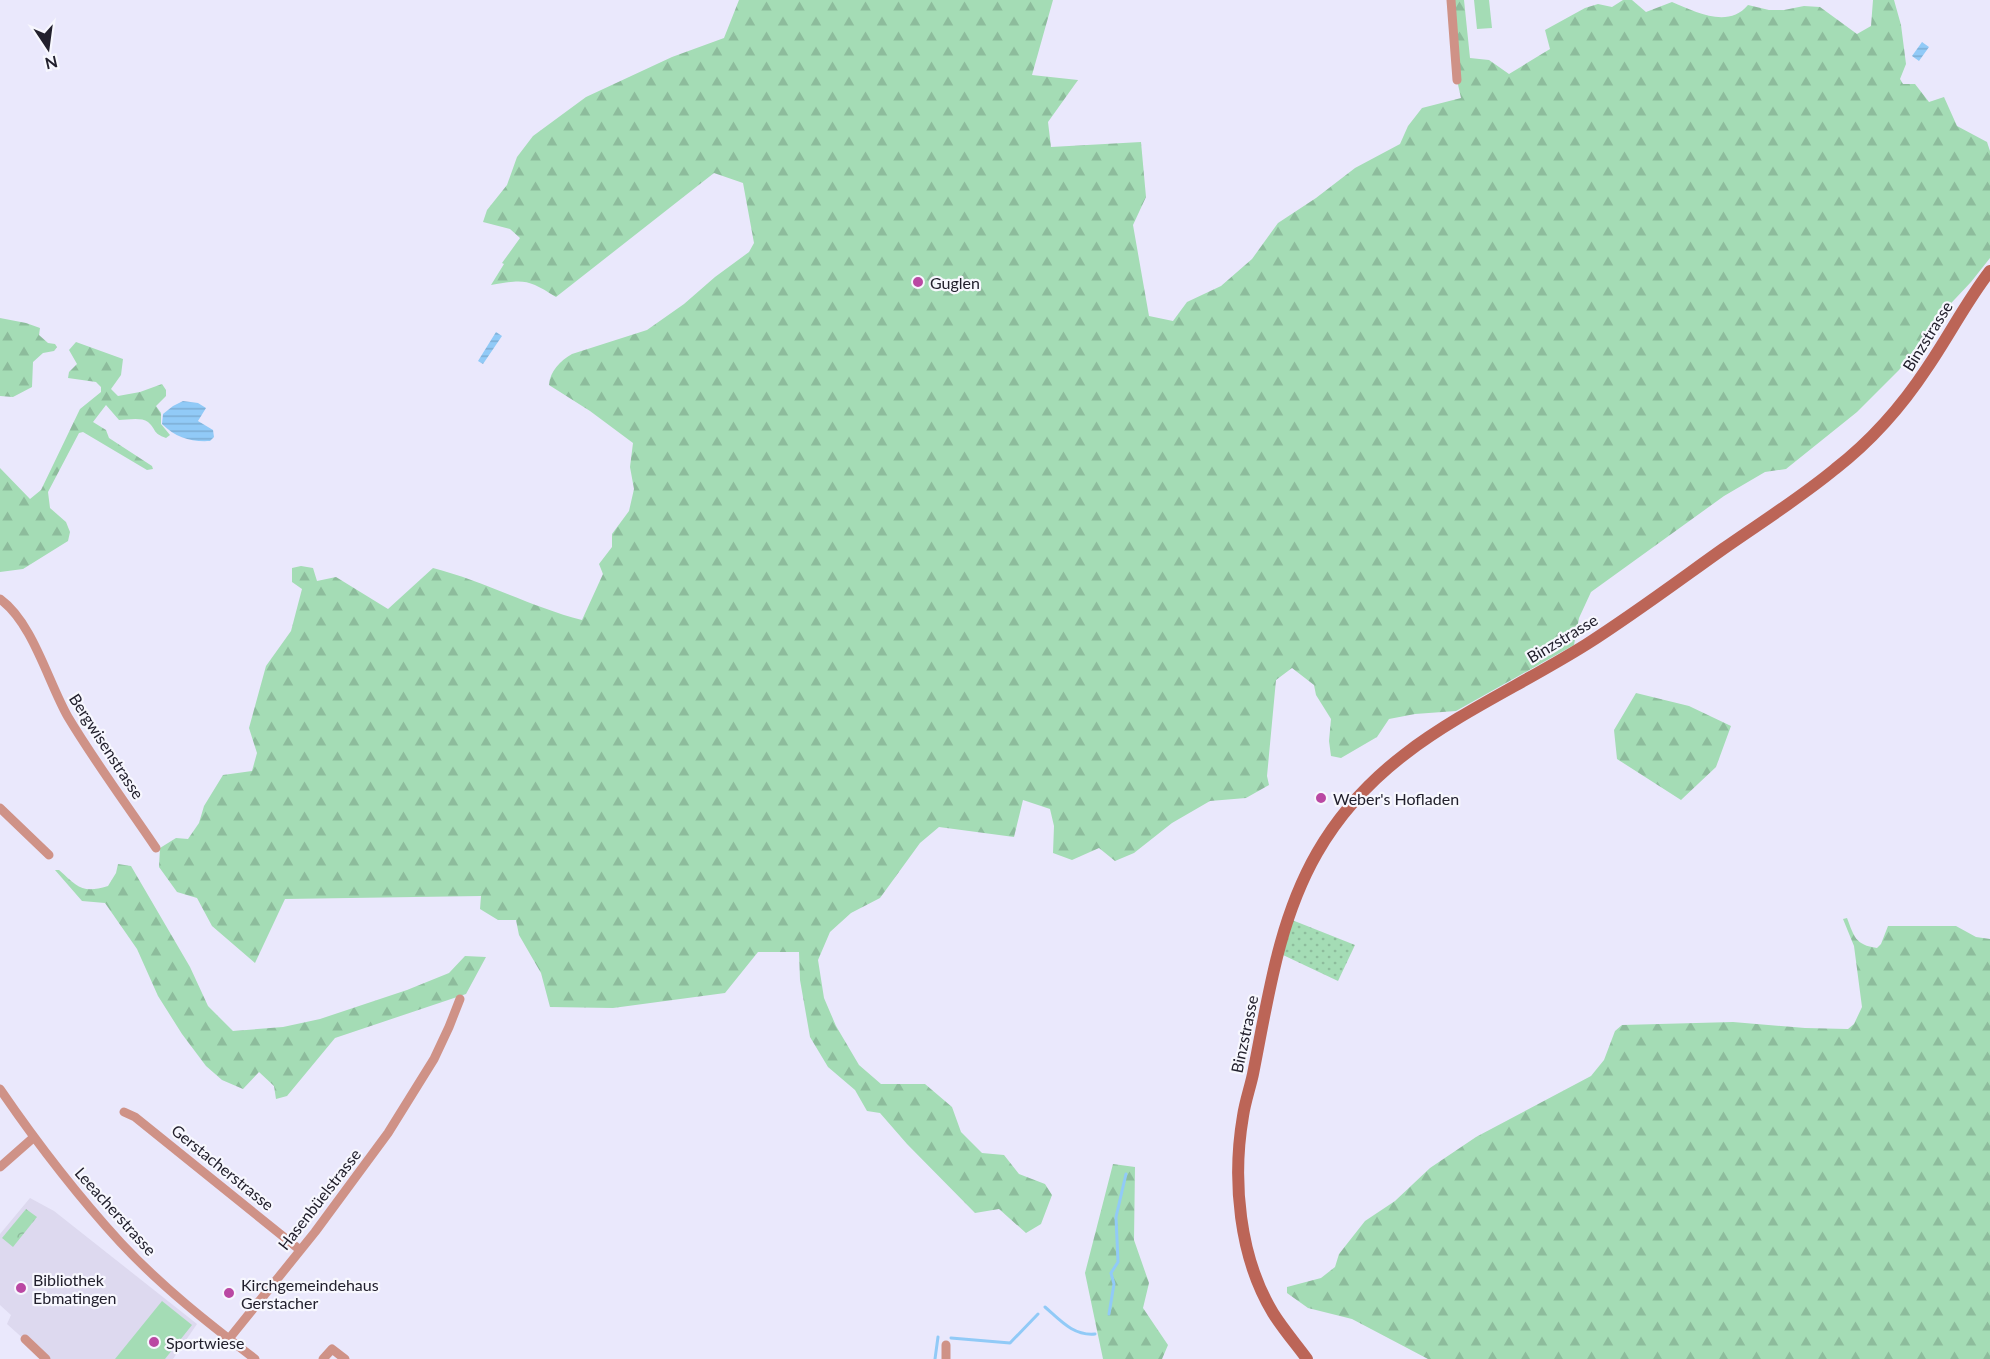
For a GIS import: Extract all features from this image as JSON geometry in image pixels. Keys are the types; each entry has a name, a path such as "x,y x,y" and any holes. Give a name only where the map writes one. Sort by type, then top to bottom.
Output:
{"main road":[{"name":"Binzstrasse","path":"1307,1359 1273,1313 1254,1272 1243,1230 1238,1171 1242,1117 1279,949 1292,907 1325,839 1342,815 1369,785 1419,742 1603,633 1835,470 1875,433 1917,383 1990,271"}],"street":[{"path":"1451,0 1457,80"},
{"name":"Bergwisenstrasse","path":"0,599 9,605 23,622 68,716 156,848"},
{"path":"0,808 49,855"},
{"name":"Hasenbüelstrasse","path":"228,1340 300,1250 388,1133 434,1059 460,999"},
{"name":"Leeacherstrasse","path":"0,1089 33,1138 131,1254 228,1340 255,1359"},
{"name":"Gerstacherstrasse","path":"124,1112 144,1124 300,1250"},
{"path":"0,1167 33,1138"},
{"path":"25,1339 46,1359"},
{"path":"946,1345 946,1359"},
{"path":"323,1359 332,1349 345,1359"}],"shaded area":[{"path":"30,1198 54,1211 197,1324 173,1359 46,1359 7,1324 11,1315 0,1305 0,1234"}],"green space":[{"path":"739,0 1053,0 1032,75 1078,80 1048,122 1051,147 1141,142 1146,197 1133,225 1149,316 1173,321 1187,302 1221,286 1252,259 1278,223 1355,168 1400,144 1408,126 1422,108 1461,98 1457,80 1453,0 1464,0 1470,58 1489,60 1509,74 1550,49 1545,30 1585,8 1598,4 1612,7 1623,0 1632,0 1646,12 1672,2 1701,14 1721,17 1740,12 1748,5 1769,10 1804,6 1820,7 1857,34 1871,26 1873,0 1894,0 1901,25 1906,64 1900,79 1903,84 1915,84 1929,102 1944,97 1957,126 1987,142 1990,151 1990,258 1939,316 1899,370 1857,412 1786,469 1765,472 1724,496 1591,592 1579,618 1574,645 1456,711 1415,714 1389,719 1377,737 1341,758 1331,756 1329,741 1331,719 1316,695 1314,685 1292,668 1276,680 1267,776 1269,785 1246,798 1210,801 1172,823 1134,853 1115,861 1099,848 1072,860 1053,853 1054,826 1050,809 1023,800 1014,837 939,827 920,843 880,898 851,913 830,932 818,960 824,998 836,1026 859,1065 881,1084 925,1084 952,1107 961,1132 982,1153 1004,1155 1019,1174 1045,1184 1052,1195 1041,1224 1026,1233 999,1209 975,1213 880,1113 867,1111 855,1090 828,1067 810,1037 800,980 799,952 758,952 725,993 613,1008 550,1007 541,973 519,935 516,920 498,920 480,909 481,896 285,899 255,963 212,926 197,898 177,892 159,867 160,848 176,838 188,839 199,823 204,806 223,775 252,771 257,753 249,728 266,666 291,631 302,589 292,582 292,568 301,566 313,568 317,581 336,577 388,609 433,568 582,620 603,574 599,564 612,547 612,534 629,511 634,489 630,467 633,443 590,411 549,385 551,375 560,363 572,354 647,330 684,304 749,252 754,243 743,183 714,173 556,297 525,282 491,285 504,264 502,263 520,238 510,229 483,222 487,210 507,185 517,157 533,136 586,97 672,57 724,38"},
{"path":"1474,0 1489,0 1492,28 1477,29"},
{"path":"0,318 40,328 39,335 57,347 54,351 43,353 33,362 32,387 13,397 0,396"},
{"path":"76,342 123,359 121,375 111,389 118,396 140,392 162,384 166,390 166,396 156,406 161,413 161,424 170,435 166,438 159,435 145,420 119,420 106,405 93,422 106,430 109,438 152,466 153,469 147,470 83,432 79,433 48,492 50,508 66,522 70,532 68,541 23,569 0,572 0,468 30,499 41,490 80,409 101,392 101,387 96,382 68,378 69,372 77,364 69,350"},
{"path":"1636,693 1689,706 1731,726 1716,767 1681,800 1617,759 1614,730"},
{"path":"118,864 131,866 190,967 208,1006 233,1031 283,1027 320,1019 407,990 449,973 465,956 486,957 466,994 335,1038 287,1096 276,1099 274,1086 259,1072 243,1089 222,1080 206,1066 158,996 137,949 105,903 82,901 55,870 59,870 81,887 92,889 108,886 116,873"},
{"path":"1847,918 1856,939 1870,947 1877,948 1881,944 1888,926 1956,926 1976,937 1990,939 1990,1359 1428,1359 1352,1319 1308,1308 1287,1293 1287,1287 1321,1278 1335,1267 1339,1254 1365,1221 1395,1201 1430,1168 1476,1137 1591,1076 1604,1060 1615,1031 1622,1025 1733,1022 1848,1029 1854,1024 1862,1007 1854,946 1843,919"},
{"path":"1292,920 1355,945 1338,981 1283,955"},
{"path":"1113,1164 1135,1167 1134,1240 1149,1283 1143,1308 1168,1345 1162,1359 1103,1359 1085,1273"},
{"path":"26,1209 37,1217 13,1247 2,1238"},
{"name":"Sportwiese","path":"162,1301 192,1325 165,1359 115,1359"}],"water":[{"path":"1922,42 1929,47 1919,61 1912,56"},
{"path":"496,332 502,336 483,364 478,361"},
{"path":"183,401 198,403 206,408 198,421 213,430 214,437 210,441 184,438 162,424 163,414"}],"waterway":[{"path":"1109,1314 1114,1284 1111,1273 1118,1262 1116,1217 1126,1174"},
{"path":"1045,1307 1073,1330 1095,1334"},
{"path":"951,1338 1010,1343 1038,1314"},
{"path":"935,1359 938,1337"}],"place":[{"name":"Guglen","path":"918,282"},
{"name":"Weber's Hofladen","path":"1321,798"},
{"name":"Bibliothek Ebmatingen","path":"21,1288"},
{"name":"Kirchgemeindehaus Gerstacher","path":"229,1293"},
{"name":"Sportwiese","path":"154,1342"}]}
